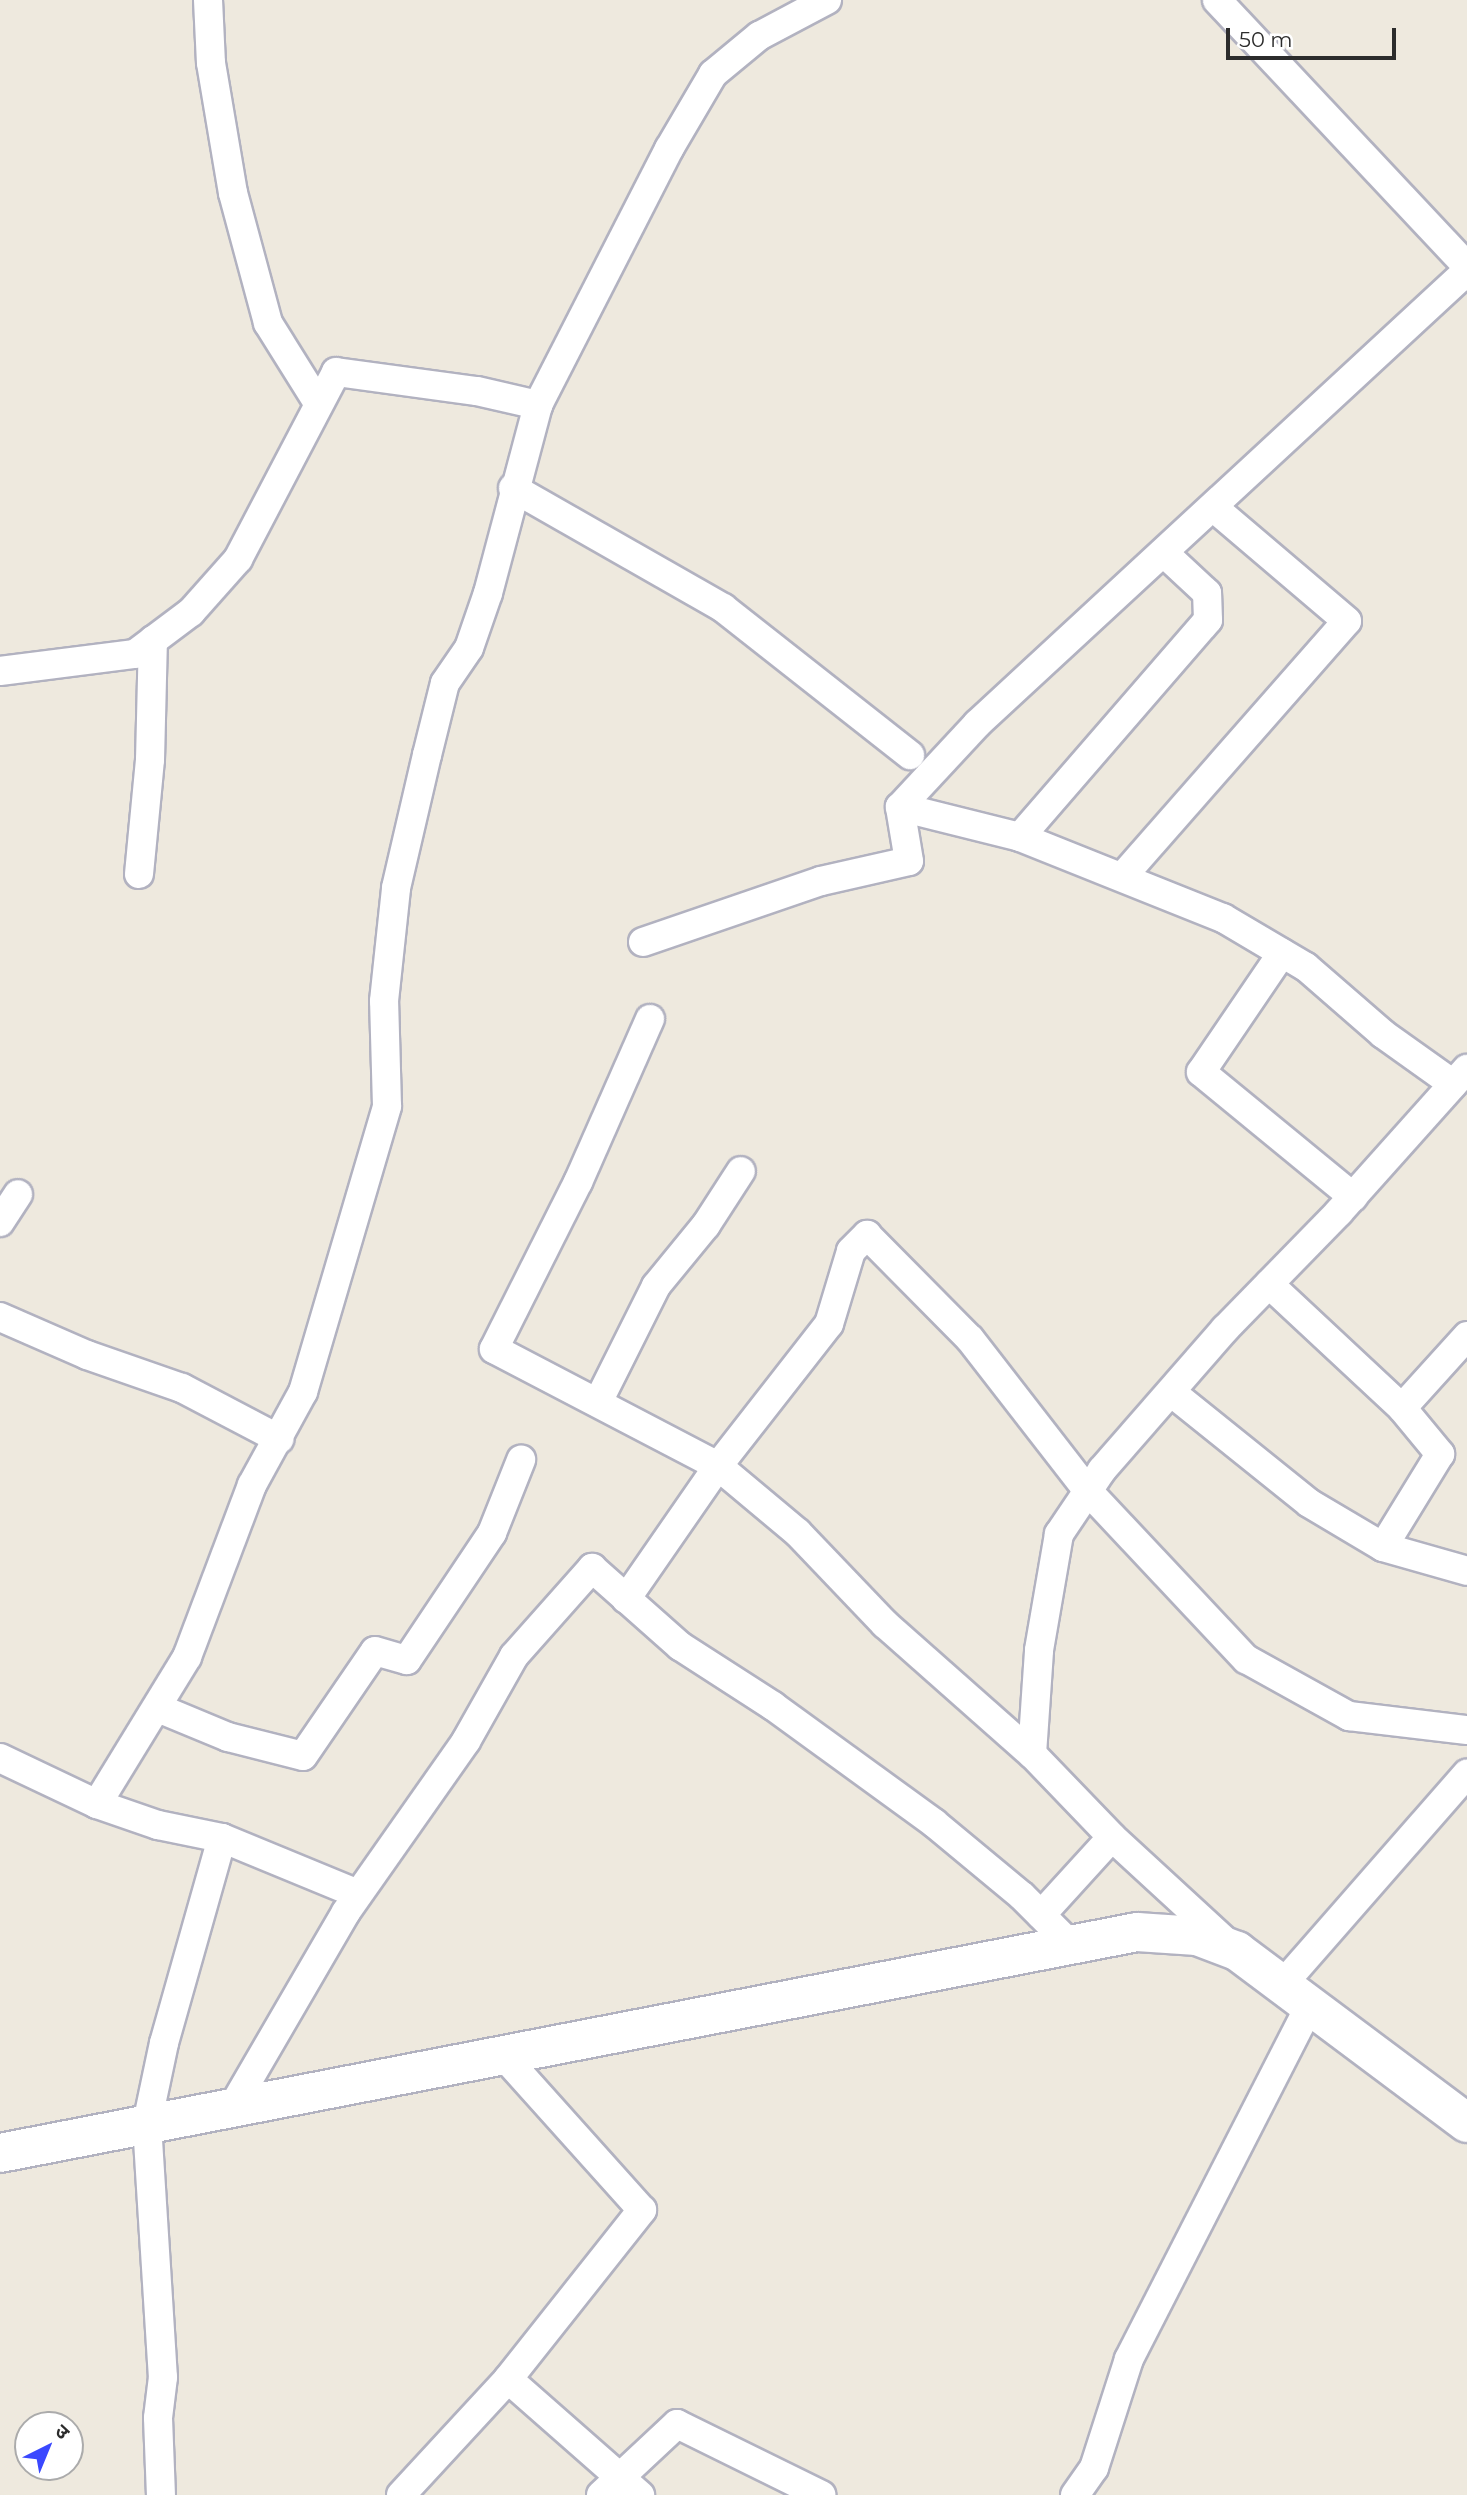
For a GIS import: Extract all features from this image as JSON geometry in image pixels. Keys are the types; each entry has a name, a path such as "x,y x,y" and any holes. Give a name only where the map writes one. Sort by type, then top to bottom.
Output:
{"main road":[{"path":"0,2153 1137,1932 1197,1936 1237,1951 1467,2123"}],"street":[{"path":"208,0 211,63 233,194 268,324 318,403"},
{"path":"97,1804 187,1657 252,1485 303,1392 387,1106 384,1001 396,888 444,683 469,648 477,626 538,405 669,149 713,74 759,36 827,0"},
{"path":"900,807 977,723 1151,559 1164,553 1214,508 1467,269 1217,0"},
{"path":"0,671 135,654 191,612 237,559 336,372 477,391 538,405"},
{"path":"513,488 723,608 910,755"},
{"path":"1123,876 1347,621 1214,508"},
{"path":"1020,837 1209,620 1207,593 1164,553"},
{"path":"139,874 150,760 153,640"},
{"path":"900,807 1020,837 1223,918 1282,953 1460,1077 1353,1197 1171,1392 1088,1491 1059,1534 1038,1650 1032,1754"},
{"path":"643,942 821,881 909,861 900,807"},
{"path":"1282,953 1201,1072 1353,1197"},
{"path":"650,1019 561,1218 494,1349 718,1466 797,1533 885,1624 1032,1754 1112,1837 1237,1951"},
{"path":"598,1402 656,1286 706,1226 741,1171"},
{"path":"0,1222 18,1194"},
{"path":"626,1599 718,1466 828,1324 851,1251 867,1235 971,1339 1088,1491 1246,1659 1349,1716 1467,1730"},
{"path":"1269,1284 1402,1408 1440,1454 1383,1547"},
{"path":"0,1317 135,1374 182,1388 279,1439"},
{"path":"1402,1408 1467,1336"},
{"path":"1171,1392 1308,1503 1383,1547 1467,1571"},
{"path":"158,1708 228,1737 303,1756 375,1651 407,1660 492,1533 521,1460"},
{"path":"232,2108 358,1894 466,1741 514,1656 592,1568 680,1646 773,1706 934,1823 1041,1916 1070,1945"},
{"path":"0,1758 97,1804 159,1825 222,1838 358,1894"},
{"path":"1075,2495 1094,2468 1129,2359 1296,1995 1467,1774"},
{"path":"1041,1916 1112,1837"},
{"path":"161,2495 158,2418 163,2377 147,2124 164,2043 222,1838"},
{"path":"408,2492 508,2379 642,2210 503,2055"},
{"path":"508,2379 610,2485 640,2495"},
{"path":"610,2485 677,2424 821,2495"}]}
